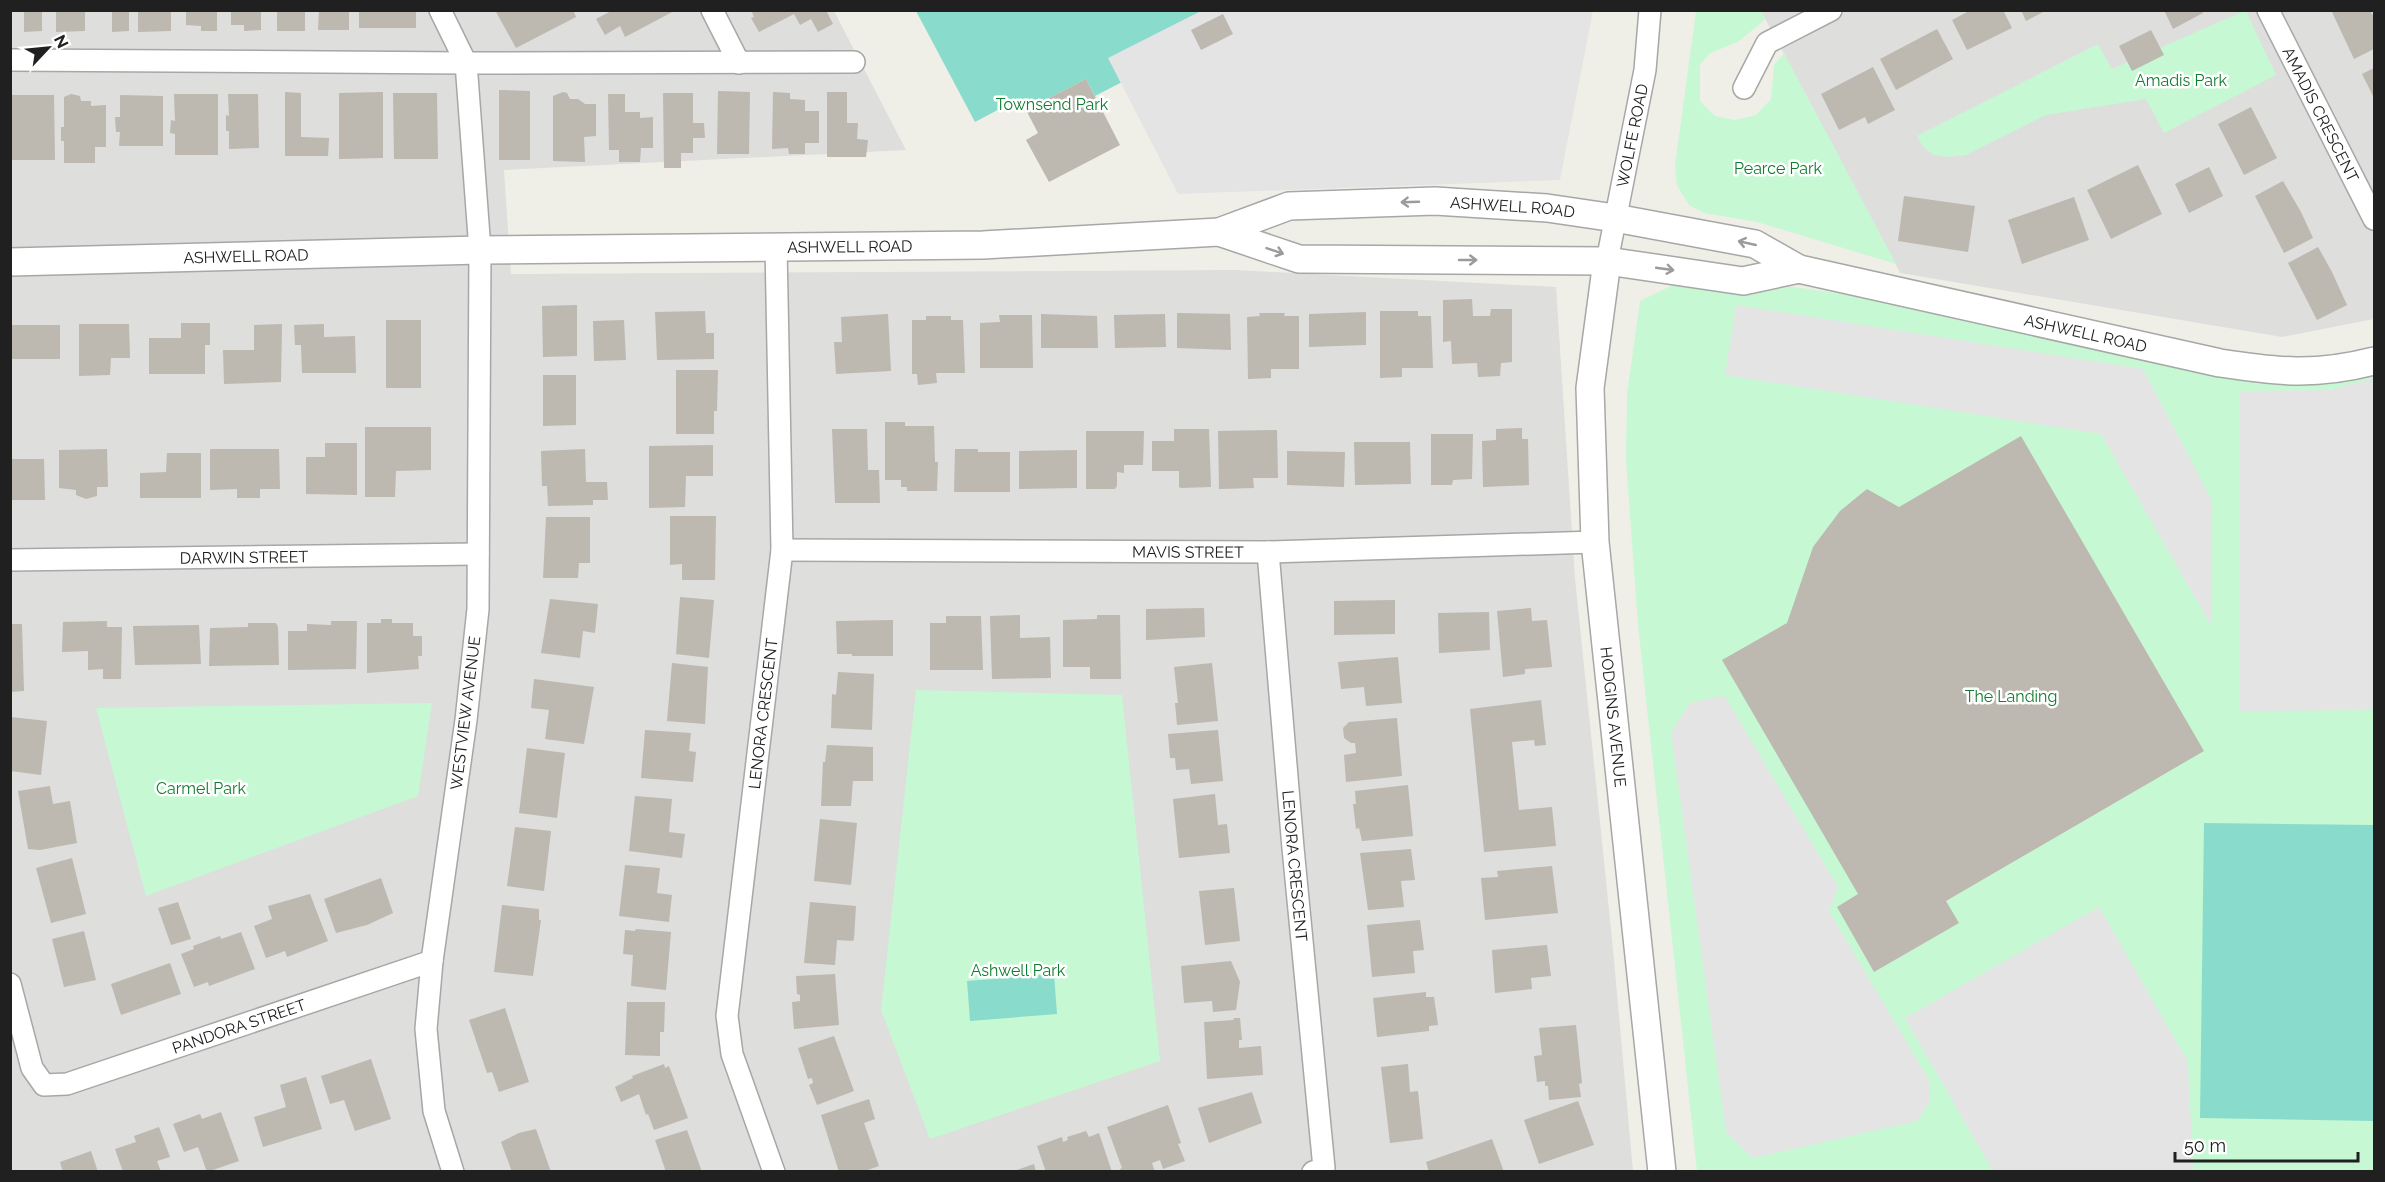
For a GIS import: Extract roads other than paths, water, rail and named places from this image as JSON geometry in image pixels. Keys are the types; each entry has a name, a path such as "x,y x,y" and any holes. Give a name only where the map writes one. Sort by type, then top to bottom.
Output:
{"street":[{"path":"440,10 466,63 480,250"},
{"path":"712,10 739,63"},
{"name":"WOLFE ROAD","path":"1607,261 1645,70 1650,10"},
{"path":"1744,88 1767,43 1831,10"},
{"name":"AMADIS CRESCENT","path":"2268,10 2374,219"},
{"path":"10,60 466,63 854,62"},
{"name":"ASHWELL ROAD","path":"10,262 480,250 983,245 1220,232 1289,206 1435,201 1547,208 1755,244 1799,269 2220,363 2281,372 2314,372 2345,369 2374,361"},
{"name":"ASHWELL ROAD","path":"1220,232 1299,260 1607,261 1743,281 1799,269"},
{"name":"LENORA CRESCENT","path":"774,1172 732,1054 727,1016 782,550 776,247"},
{"name":"WESTVIEW AVENUE","path":"453,1172 434,1111 426,1029 432,961 466,720 478,609 480,250"},
{"name":"HODGINS AVENUE","path":"1607,261 1590,388 1594,542 1662,1172"},
{"name":"MAVIS STREET","path":"782,550 1268,552 1594,542"},
{"name":"LENORA CRESCENT","path":"1268,552 1293,848 1324,1168 1313,1172"},
{"name":"DARWIN STREET","path":"10,560 478,554"},
{"name":"PANDORA STREET","path":"10,984 32,1068 44,1084 68,1084 432,961"}],"park label":[{"name":"Amadis Park","path":"2181,80"},
{"name":"Townsend Park","path":"1052,104"},
{"name":"Pearce Park","path":"1778,168"},
{"name":"The Landing","path":"2011,696"},
{"name":"Carmel Park","path":"201,788"},
{"name":"Ashwell Park","path":"1018,970"}]}
